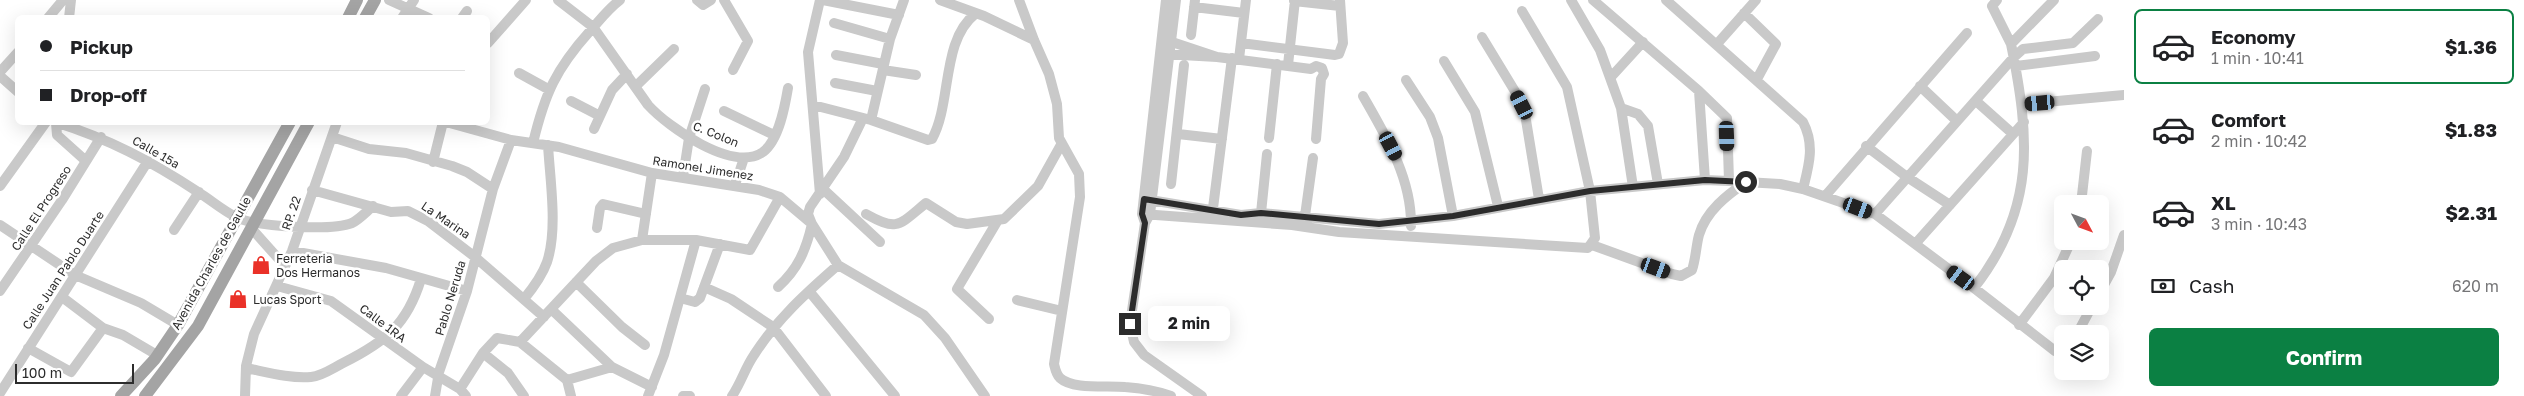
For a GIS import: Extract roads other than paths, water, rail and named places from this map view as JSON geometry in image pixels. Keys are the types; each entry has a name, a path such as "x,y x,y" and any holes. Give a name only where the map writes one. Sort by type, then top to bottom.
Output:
{"main road":[{"path":"350,15 357,0"},
{"path":"368,15 375,0"},
{"name":"Avenida Charles de Gaulle","path":"121,396 157,355 178,325 288,125"},
{"name":"Avenida Charles de Gaulle","path":"145,396 198,326 307,125"}],"street":[{"path":"50,15 63,0"},
{"path":"69,15 71,0"},
{"path":"389,0 422,15"},
{"path":"490,41 526,0"},
{"name":"C. Colon","path":"558,0 594,27 651,108 689,138 730,155 744,158 755,156 764,151 783,116 788,88"},
{"path":"533,143 548,89 562,65 620,0"},
{"path":"697,0 703,5 711,0"},
{"path":"724,0 748,42 733,70"},
{"path":"880,242 821,191 808,52 822,0 900,15"},
{"path":"778,287 796,268 803,255 812,224 808,214 867,119 877,91 890,39 904,0"},
{"path":"940,0 1034,40"},
{"path":"1020,0 1054,90 1057,104 1057,125 1062,143 1079,174 1081,183 1054,364 1060,378 1068,382 1170,396"},
{"path":"1166,0 1167,40"},
{"path":"1176,0 1165,54 1146,217 1130,324 1134,342 1144,355 1202,396"},
{"path":"1212,216 1222,139 1235,59 1241,43 1246,0"},
{"path":"1571,0 1600,50 1611,77 1621,108 1633,187"},
{"path":"1593,0 1699,91 1727,118 1729,181"},
{"path":"1666,0 1797,114 1808,131 1811,151 1803,189"},
{"path":"1717,44 1756,0"},
{"path":"1974,288 2003,246 2017,211 2024,161 2023,104 2011,44 1992,6 1997,0"},
{"path":"2011,44 2054,0"},
{"path":"1241,43 1289,50 1335,56 1339,54 1343,42 1340,3 1294,1 1289,50 1288,65"},
{"path":"1191,35 1195,4 1244,13"},
{"path":"1146,217 1261,213 1339,232 1411,235 1588,248 1592,245 1595,238 1590,191 1567,88 1522,11"},
{"path":"1744,13 1776,44 1757,79"},
{"path":"813,105 867,119 928,140 932,139 940,118 955,48 966,21 975,14"},
{"path":"1875,214 1976,101 2015,61 2023,49 2073,43 2098,19"},
{"path":"834,23 890,39"},
{"path":"1826,195 1866,146 1966,33"},
{"path":"1482,37 1516,93 1525,114 1539,199"},
{"path":"1167,40 1217,56"},
{"path":"1611,77 1642,42"},
{"path":"636,86 674,49"},
{"path":"1165,54 1217,56 1311,69 1316,66 1322,68 1324,74 1321,79 1316,139"},
{"path":"0,72 15,55"},
{"path":"836,55 916,75"},
{"path":"2015,61 2095,56"},
{"path":"1444,61 1476,112 1498,206"},
{"path":"1269,138 1277,64"},
{"path":"1171,184 1184,66"},
{"path":"518,73 548,89"},
{"path":"594,129 612,90 627,74"},
{"path":"0,76 15,89"},
{"path":"1406,80 1430,117 1438,138 1453,216"},
{"path":"835,83 877,91"},
{"path":"1920,86 1957,122"},
{"path":"683,177 689,138 705,88"},
{"path":"1699,91 1705,180"},
{"path":"2023,104 2124,95"},
{"path":"1363,96 1397,157 1411,214 1411,235"},
{"path":"571,101 600,116"},
{"path":"1976,101 2013,134"},
{"path":"1621,108 1638,114 1648,126 1658,184"},
{"path":"724,110 774,135"},
{"path":"1916,243 2024,122"},
{"path":"0,186 44,125"},
{"path":"55,125 57,135 86,161"},
{"name":"Calle 15a","path":"62,125 101,137 199,192 237,218"},
{"name":"RP. 22","path":"245,396 246,368 254,334 292,251 336,125"},
{"path":"433,162 444,125"},
{"name":"Ramonel Jimenez","path":"456,125 510,140 548,145 588,154 652,173 735,185 780,197 812,224 838,266"},
{"path":"1178,134 1222,139"},
{"name":"Calle El Progreso","path":"0,291 32,245 101,137"},
{"path":"332,137 369,149 406,154 458,168 493,189"},
{"name":"Pablo Neruda","path":"435,396 439,377 467,291 493,189 510,140"},
{"path":"866,214 887,225 895,225 926,203 929,203 956,222 967,224 1004,219 1038,186 1062,143"},
{"path":"524,299 542,274 550,251 552,212 548,145"},
{"path":"1866,146 1907,177 1950,205"},
{"path":"2083,195 2087,151"},
{"path":"1261,213 1267,154"},
{"path":"735,185 744,158"},
{"path":"1304,222 1313,158"},
{"name":"Calle Juan Pablo Duarte","path":"0,393 148,162"},
{"path":"642,240 652,173"},
{"path":"1148,199 1212,216 1304,222 1358,223 1411,221 1453,216 1498,206 1590,191 1705,180 1746,182 1803,189 1826,195 1875,214 1916,243 2054,351"},
{"path":"1592,245 1672,274 1686,275 1692,270 1700,234 1712,211 1727,194 1746,182"},
{"name":"La Marina","path":"312,190 391,212 402,210 414,213 475,257 544,317"},
{"path":"174,230 199,192"},
{"path":"520,342 596,261 613,248 642,240 696,240 750,250 780,197"},
{"path":"597,228 600,208 603,204 646,214"},
{"path":"237,218 254,226 325,227 352,222 373,206"},
{"path":"989,319 958,289 998,220"},
{"path":"0,225 75,275 142,303 178,325"},
{"path":"254,226 285,266"},
{"path":"2109,276 2124,235"},
{"path":"551,309 612,367 650,391 664,355 696,240"},
{"path":"680,298 697,301 720,244"},
{"path":"2019,325 2054,278 2067,250"},
{"path":"292,251 386,268 467,291"},
{"path":"738,393 752,357 773,327 810,290 838,266 924,315 945,338 985,396"},
{"path":"246,368 313,377 366,352 384,340 408,312 421,279"},
{"path":"576,282 645,345"},
{"name":"Calle 1RA","path":"277,286 331,301 423,367 463,392"},
{"path":"704,287 731,299 773,327 826,396"},
{"path":"810,290 895,396"},
{"path":"62,297 104,328 123,335 157,355"},
{"path":"1017,300 1062,311"},
{"path":"28,348 71,372 104,328"},
{"path":"463,392 483,353 497,338 520,342 567,380 571,396"},
{"path":"483,353 508,373 524,396"},
{"path":"401,396 423,367"},
{"path":"567,380 612,367"},
{"path":"683,396 690,396"}],"place":[{"name":"Ferreteria Dos Hermanos","path":"261,265"},
{"name":"Lucas Sport","path":"238,299"}]}
